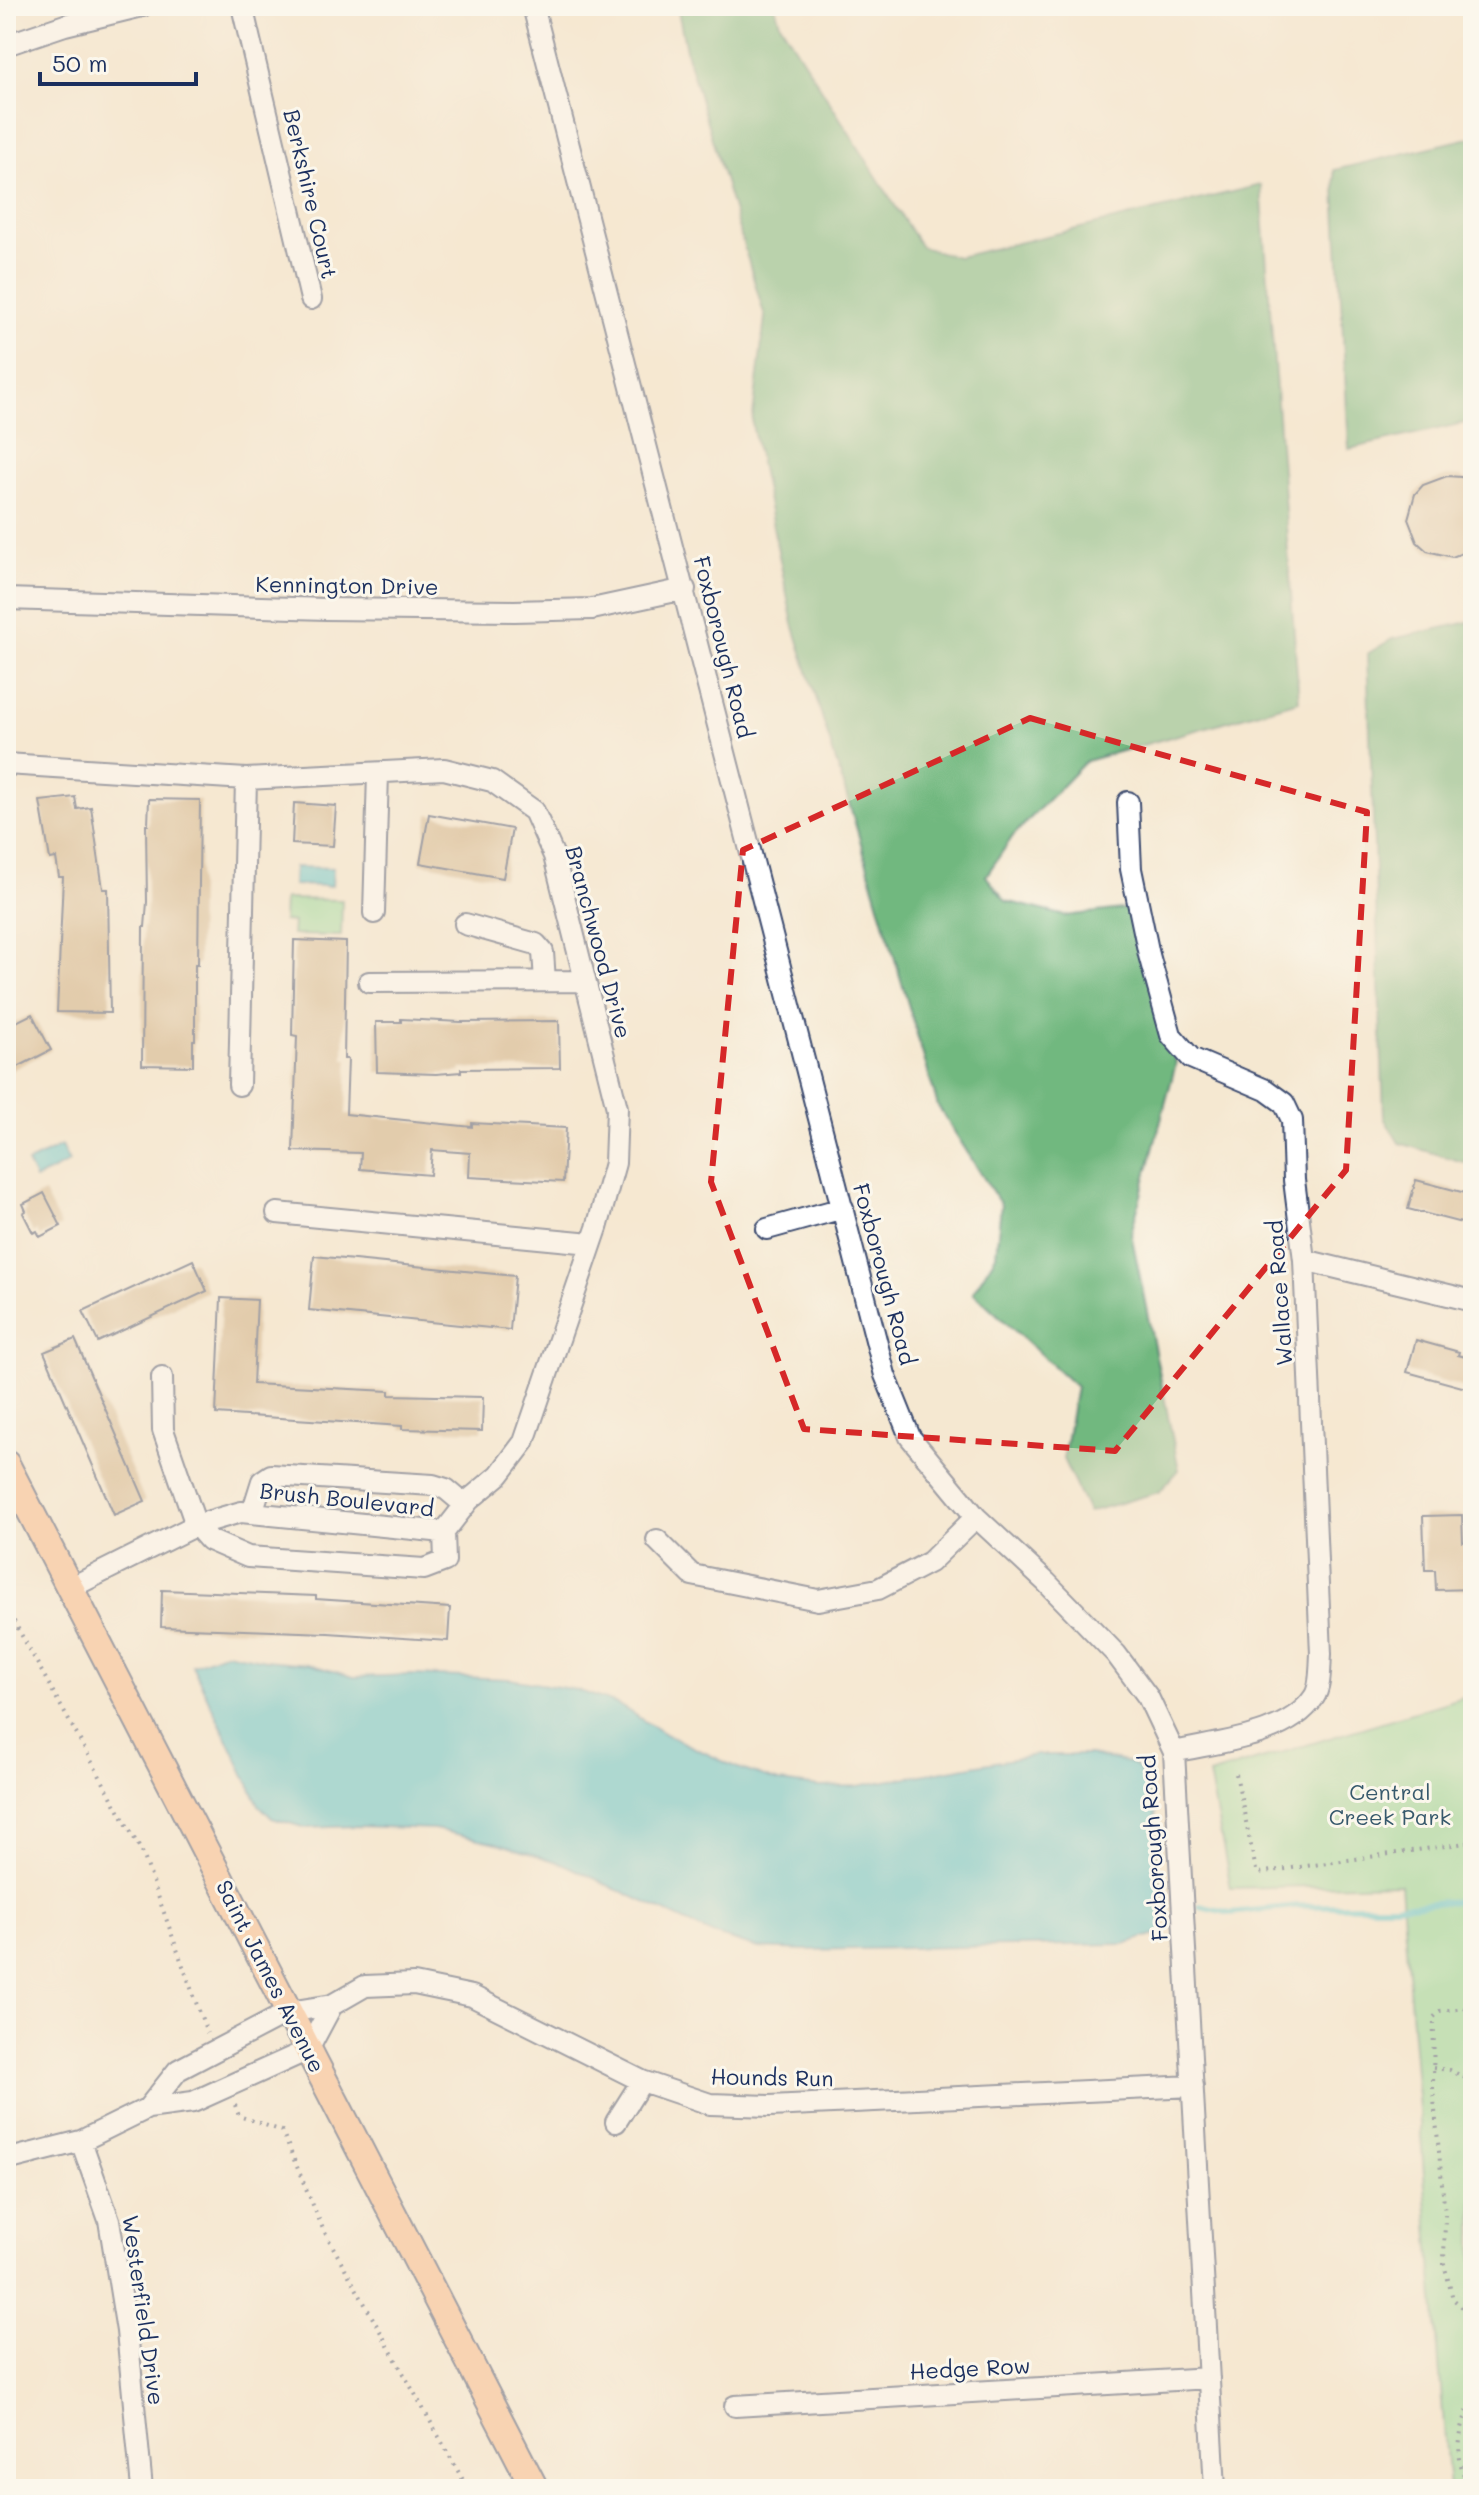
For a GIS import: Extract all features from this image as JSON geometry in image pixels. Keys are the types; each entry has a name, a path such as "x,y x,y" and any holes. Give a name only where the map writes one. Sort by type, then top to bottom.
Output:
{"main road":[{"name":"Saint James Avenue","path":"6,1464 535,2489"}],"street":[{"path":"6,45 65,25 142,6"},
{"name":"Berkshire Court","path":"242,6 311,299"},
{"name":"Foxborough Road","path":"533,6 885,1375 910,1437 976,1517 1046,1582 1116,1654 1148,1697 1174,1752 1215,2489"},
{"name":"Kennington Drive","path":"6,599 326,609 514,611 592,609 685,589"},
{"name":"Branchwood Drive","path":"6,764 246,779 444,769 492,781 534,811 554,856 617,1108 615,1163 546,1385 524,1442 499,1475 465,1505 444,1532"},
{"path":"374,913 378,773"},
{"path":"239,1085 246,779"},
{"name":"Wallace Road","path":"1128,802 1131,869 1149,955 1171,1035 1191,1058 1266,1090 1284,1103 1292,1120 1294,1180 1304,1260 1321,1654 1316,1694 1297,1717 1256,1734 1174,1752"},
{"path":"465,924 536,944 543,952 545,981"},
{"path":"369,982 585,981"},
{"path":"767,1229 843,1208"},
{"path":"277,1213 591,1243"},
{"path":"1304,1260 1473,1301"},
{"path":"162,1377 163,1430 196,1525 209,1540 248,1557 424,1569 445,1561 444,1532"},
{"path":"252,1513 262,1481 271,1475 433,1485 446,1489 465,1505"},
{"name":"Brush Boulevard","path":"70,1588 196,1525 241,1512 444,1532"},
{"path":"657,1540 692,1575 818,1600 878,1589 917,1569 930,1562 976,1517"},
{"name":"Hounds Run","path":"148,2108 178,2070 289,2012 332,2005 365,1986 414,1984 472,1996 642,2081 710,2104 770,2106 1193,2086"},
{"path":"6,2160 81,2141 148,2108 193,2102 308,2050 332,2005"},
{"path":"616,2122 642,2081"},
{"name":"Westerfield Drive","path":"81,2141 109,2220 127,2331 141,2489"},
{"name":"Hedge Row","path":"735,2406 1209,2378"}],"path":[{"path":"1236,1774 1258,1873 1473,1842"},
{"path":"1473,1985 1465,2008 1436,2012 1433,2068 1445,2215 1444,2264 1453,2299 1473,2316"},
{"path":"1433,2068 1450,2070 1473,2082"},
{"path":"1471,2489 1462,2473 1460,2443 1462,2423 1473,2398"}],"highlighted area":[{"path":"1030,718 1367,812 1346,1170 1115,1451 804,1429 711,1182 743,850"}],"green space":[{"path":"677,6 775,6 780,23 921,247 958,257 1261,185 1299,701 1086,761 1013,836 986,876 1006,901 1066,916 1129,908 1176,1063 1131,1233 1179,1470 1159,1492 1088,1512 1063,1459 1076,1387 973,1292 996,1255 1001,1205 938,1106 793,624 752,424 765,317 687,55"},
{"path":"1473,137 1473,421 1349,449 1334,170"},
{"path":"1473,621 1473,1165 1399,1143 1384,1118 1367,654 1392,639"},
{"path":"284,899 342,900 341,936 292,935 293,922 283,921"},
{"name":"Central Creek Park","path":"1473,1694 1473,2489 1449,2489 1401,1884 1231,1888 1209,1775"}],"water":[{"path":"294,867 333,868 332,886 293,885"},
{"path":"61,1146 69,1162 35,1179 27,1163"},
{"path":"226,1652 308,1664 354,1677 413,1675 510,1679 577,1690 617,1704 665,1734 735,1767 779,1782 821,1787 857,1786 1036,1755 1090,1755 1130,1763 1139,1769 1155,1809 1164,1919 1160,1933 1124,1944 804,1950 758,1948 712,1934 564,1864 497,1843 434,1829 358,1826 306,1828 272,1818 259,1805 192,1665"}],"building":[{"path":"1447,476 1461,477 1473,483 1473,549 1452,557 1427,551 1417,542 1408,519 1415,494 1423,485"},
{"path":"75,797 77,809 91,807 103,889 108,889 110,1013 57,1012 63,877 59,877 56,858 50,859 40,801"},
{"path":"149,799 200,800 193,1066 142,1065 143,927 147,902 146,825"},
{"path":"294,803 336,806 333,846 292,844"},
{"path":"429,814 512,829 503,878 420,863"},
{"path":"294,940 346,942 346,1114 472,1127 472,1123 566,1128 563,1182 469,1177 470,1153 432,1150 430,1175 360,1169 361,1153 293,1151 297,1036 292,1035"},
{"path":"32,1014 51,1050 6,1073 6,1027"},
{"path":"401,1019 559,1021 560,1068 461,1069 461,1072 436,1074 377,1072 376,1022 401,1022"},
{"path":"1416,1180 1473,1195 1473,1226 1408,1209"},
{"path":"44,1193 61,1226 40,1237 37,1231 33,1233 23,1213 26,1211 23,1204"},
{"path":"314,1256 515,1276 510,1330 309,1310"},
{"path":"193,1260 207,1291 98,1342 83,1311"},
{"path":"221,1298 257,1300 253,1384 389,1391 389,1395 483,1397 482,1431 402,1429 402,1426 216,1414"},
{"path":"75,1339 145,1501 114,1515 44,1352"},
{"path":"1416,1340 1473,1359 1473,1390 1407,1372"},
{"path":"1462,1515 1463,1542 1472,1541 1473,1589 1436,1590 1435,1570 1425,1570 1423,1516"},
{"path":"162,1590 316,1596 316,1599 450,1608 448,1641 161,1627"}],"waterway":[{"path":"1200,1906 1230,1913 1297,1906 1395,1906 1473,1900"}]}
